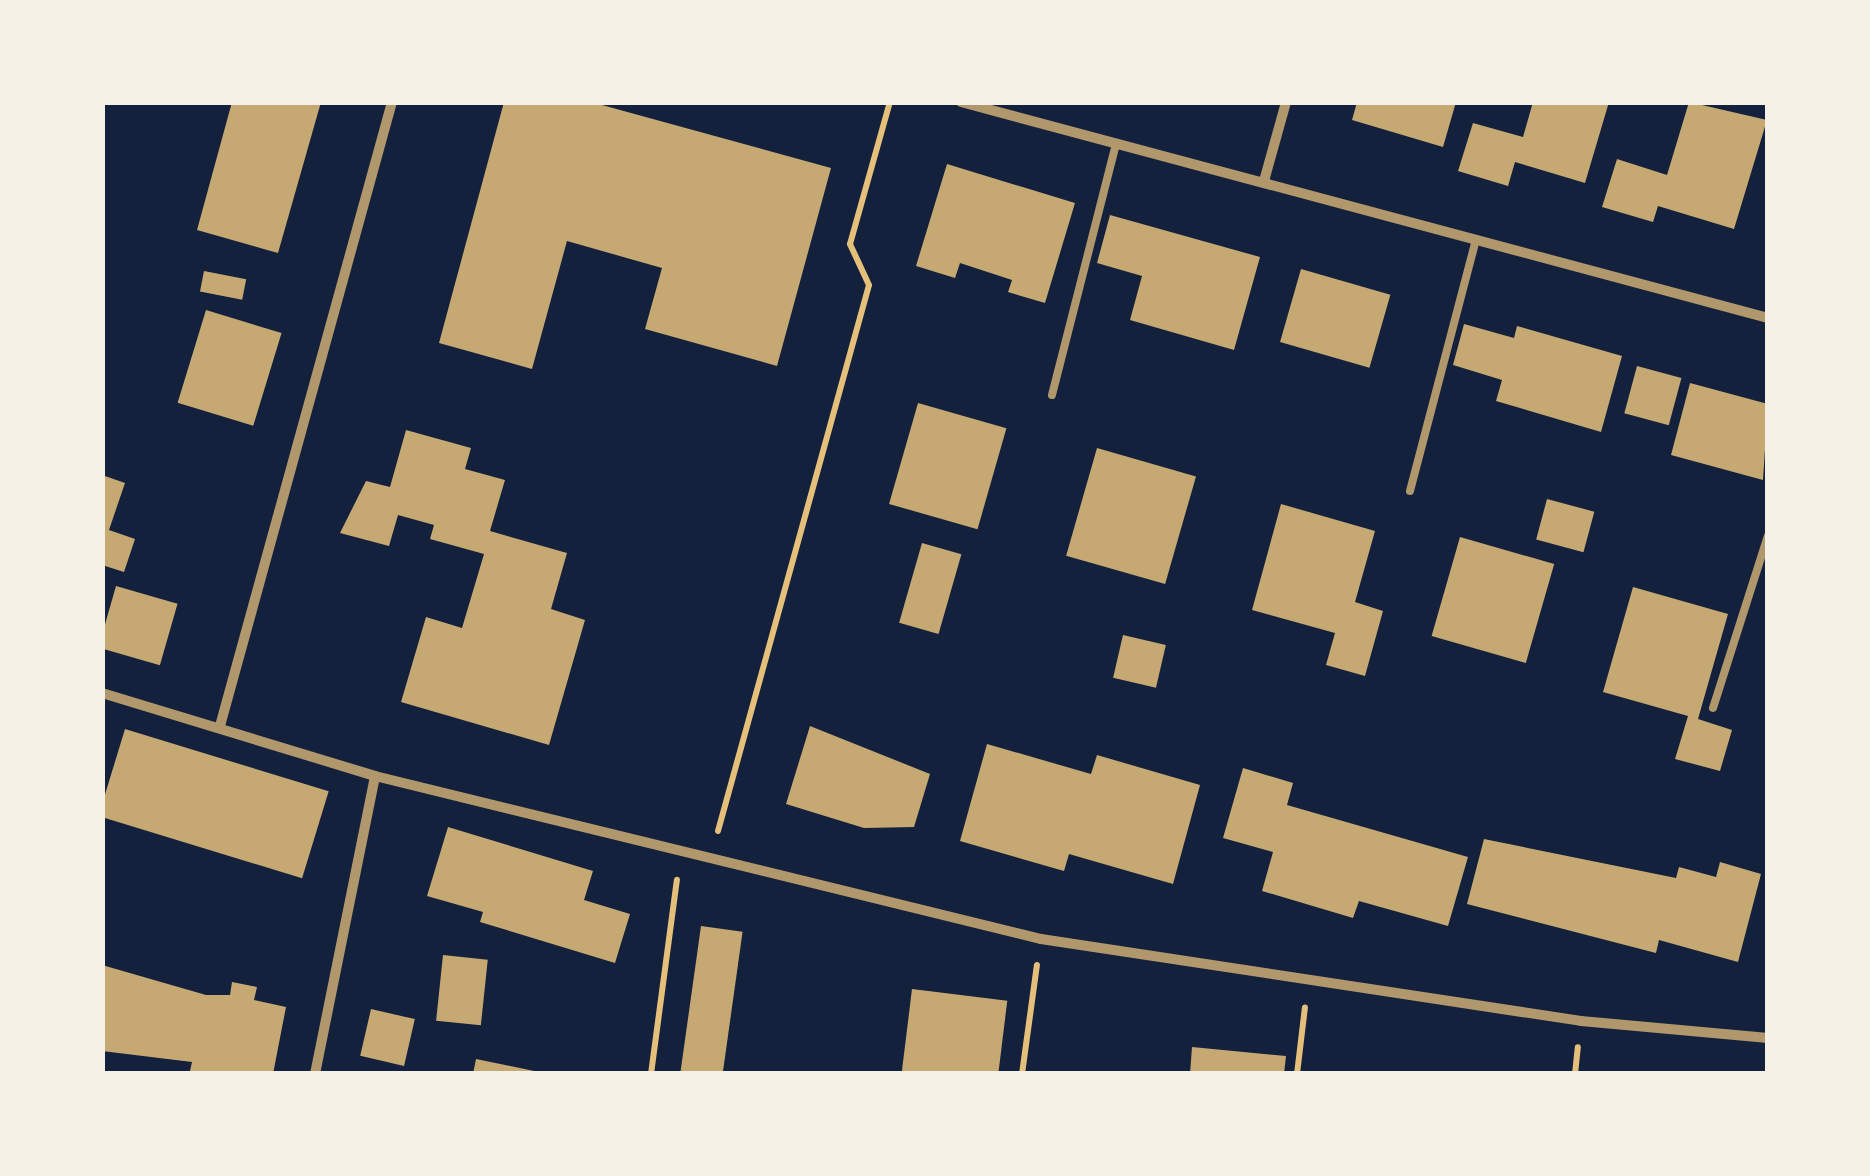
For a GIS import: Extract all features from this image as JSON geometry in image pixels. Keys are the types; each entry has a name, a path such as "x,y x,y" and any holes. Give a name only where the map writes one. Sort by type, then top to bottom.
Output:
{"street":[{"path":"220,726 392,102"},
{"path":"960,102 1768,318"},
{"path":"1264,181 1286,102"},
{"path":"102,693 375,776 684,855 1041,939 1308,981 1768,1038"},
{"path":"316,1074 375,776"}],"lane":[{"path":"1052,394 1116,143"},
{"path":"1410,491 1476,239"},
{"path":"1713,708 1768,536"}],"path":[{"path":"710,861 869,285 850,244 890,102"},
{"path":"650,1074 684,855"},
{"path":"1022,1074 1041,939"},
{"path":"1298,1074 1308,981"}],"building":[{"path":"232,102 321,102 278,253 197,230"},
{"path":"504,102 591,102 831,168 777,366 645,329 662,268 567,241 532,369 439,343"},
{"path":"1357,102 1456,102 1443,147 1352,120"},
{"path":"1533,102 1609,102 1585,183 1515,162 1508,186 1458,171 1473,123 1523,137"},
{"path":"1689,102 1767,120 1734,229 1658,206 1653,222 1602,207 1617,159 1667,175"},
{"path":"947,164 1075,203 1045,303 1008,292 1012,280 960,263 955,278 916,266"},
{"path":"1110,215 1260,257 1234,350 1130,320 1142,276 1097,263"},
{"path":"1301,269 1390,295 1369,368 1280,342"},
{"path":"204,271 246,279 242,300 200,292"},
{"path":"206,310 282,333 253,426 178,403"},
{"path":"1464,324 1514,338 1517,326 1622,356 1601,432 1496,401 1502,380 1453,365"},
{"path":"1637,366 1681,378 1669,425 1624,413"},
{"path":"1690,383 1768,404 1763,480 1671,455"},
{"path":"918,403 1006,428 977,529 889,504"},
{"path":"406,430 471,448 465,469 505,480 490,531 567,553 551,609 585,620 549,745 401,702 426,617 462,628 484,554 430,539 434,525 398,515 389,546 340,533 366,481 390,487"},
{"path":"1097,448 1196,476 1165,584 1066,556"},
{"path":"102,475 125,483 109,530 135,539 124,572 102,565"},
{"path":"1547,499 1594,512 1583,552 1536,540"},
{"path":"1281,504 1375,531 1355,602 1383,611 1365,676 1326,665 1335,633 1252,610"},
{"path":"1460,537 1554,564 1526,663 1432,636"},
{"path":"922,543 961,554 939,634 899,623"},
{"path":"116,586 178,604 160,665 102,649 102,635"},
{"path":"1633,587 1728,614 1698,719 1732,730 1720,771 1675,759 1688,716 1603,692"},
{"path":"1123,635 1166,645 1156,688 1113,678"},
{"path":"810,726 930,774 914,827 864,828 786,804"},
{"path":"125,729 329,791 302,878 102,817 102,804"},
{"path":"987,744 1091,774 1097,755 1200,785 1173,884 1069,854 1064,871 960,841"},
{"path":"1243,768 1293,783 1287,805 1468,857 1448,926 1359,901 1353,918 1262,891 1273,852 1223,838"},
{"path":"448,827 593,871 584,900 630,914 615,963 480,922 483,912 427,896"},
{"path":"1484,839 1676,878 1679,867 1716,877 1720,862 1761,874 1738,962 1659,940 1656,953 1467,904"},
{"path":"701,926 743,932 723,1074 680,1074"},
{"path":"443,955 488,960 481,1025 436,1021"},
{"path":"102,965 206,995 230,995 232,982 257,987 254,1000 286,1007 273,1074 202,1074 190,1071 192,1062 102,1051"},
{"path":"912,989 1007,1001 998,1074 902,1074"},
{"path":"371,1009 415,1019 404,1066 360,1056"},
{"path":"1192,1047 1286,1056 1284,1074 1190,1074"},
{"path":"476,1059 539,1072 539,1074 473,1074"}]}
